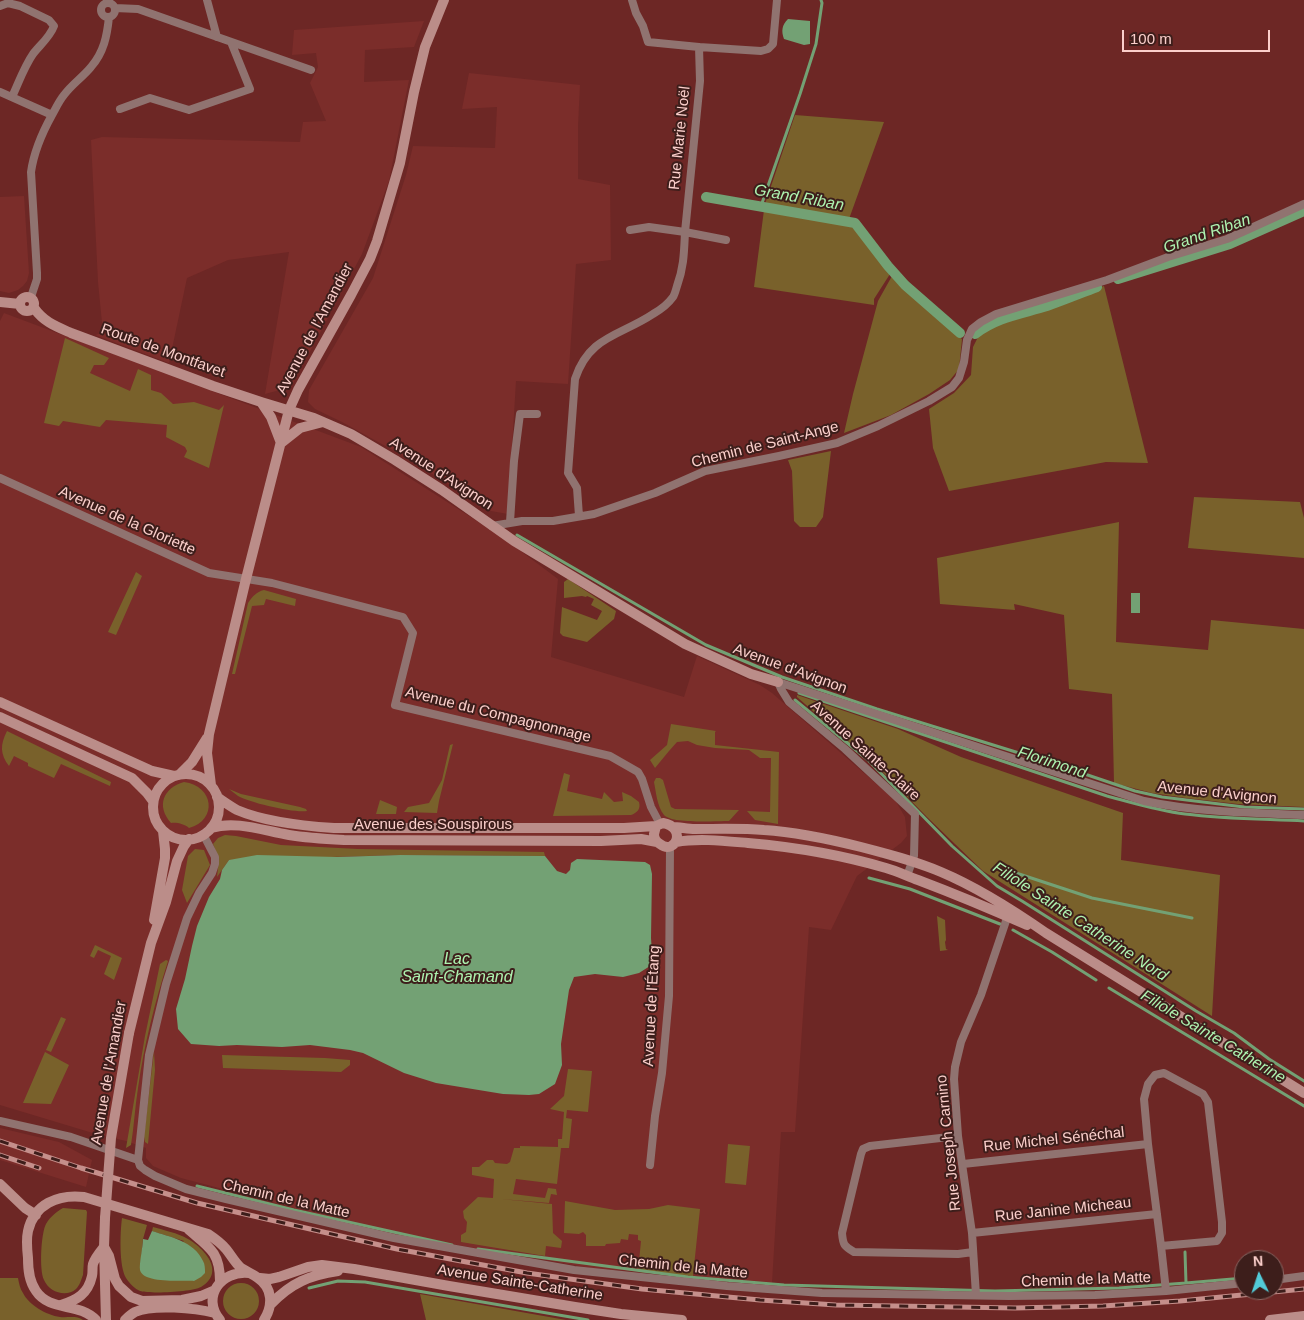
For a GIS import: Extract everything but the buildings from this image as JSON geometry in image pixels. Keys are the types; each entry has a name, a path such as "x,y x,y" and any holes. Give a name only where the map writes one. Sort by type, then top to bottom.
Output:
{"main road":[{"name":"Avenue de l'Amandier","path":"211,786 207,753 208,734 289,410 355,288 377,241 400,163 425,47 444,0"},
{"path":"31,297 34,300 34,308 30,311 26,311 20,304 23,298 31,297"},
{"path":"0,302 20,304"},
{"name":"Route de Montfavet","path":"34,308 40,317 70,333 261,402 289,410"},
{"path":"261,402 271,416 281,443 300,428 324,422"},
{"name":"Avenue d'Avignon","path":"289,410 351,434 442,490 514,541 685,644 751,674 778,682"},
{"path":"0,702 152,771 177,775 188,774 204,780 211,786 217,797 218,808 216,818 207,831 189,839 180,839 163,831 154,816 153,801 156,793 167,780 177,775"},
{"path":"0,718 132,778 153,801"},
{"name":"Avenue de l'Amandier","path":"177,775 192,762 208,734"},
{"name":"Avenue des Souspirous","path":"217,797 246,813 288,823 334,828 624,828 658,825"},
{"path":"673,845 677,835 675,828 666,824 658,825 654,834 657,842 662,846 673,845 685,840 721,841 763,844 803,850 878,866 1009,912"},
{"name":"Avenue des Souspirous","path":"207,831 219,825 239,826 313,839 613,841 641,839 657,842"},
{"path":"672,827 692,829 758,829 801,834 912,861 939,871 963,882 1304,1093"},
{"path":"151,943 166,849 163,831"},
{"name":"Avenue de l'Amandier","path":"106,1320 104,1247 111,1138 129,1033 151,943 166,902 177,861 189,839"},
{"path":"0,1184 25,1208 36,1215"},
{"path":"96,1320 79,1309 47,1302 41,1298 30,1281 26,1241 31,1222 40,1209 52,1200 74,1196 84,1197 208,1234 224,1247 240,1267 260,1278 280,1277 308,1267 322,1265 354,1269"},
{"path":"186,1228 211,1249 220,1271 218,1286"},
{"path":"60,1306 84,1294 92,1276 94,1263 104,1247 119,1286 131,1297 142,1301 182,1300 201,1296 218,1286"},
{"path":"264,1320 271,1304 294,1284 323,1273 354,1269"},
{"name":"Avenue Sainte-Catherine","path":"354,1269 575,1308 682,1320"},
{"path":"217,1316 213,1306 213,1297 218,1286 226,1276 233,1273 249,1273"},
{"path":"260,1278 268,1290 271,1304"},
{"path":"125,1320 137,1311 153,1309 188,1308 217,1316"},
{"path":"1270,1320 1304,1316"}],"street":[{"path":"207,0 217,37"},
{"path":"632,0 648,42 761,51 768,49 773,44 778,0"},
{"path":"109,17 104,16 102,13 101,9 104,2 112,5 114,8 138,10 311,70"},
{"path":"0,6 8,3 20,6 49,20 54,26 52,32 33,55 12,97"},
{"path":"31,297 37,279 31,172 33,159 43,132 62,96 91,67 102,52 109,17 113,15 114,8"},
{"path":"120,109 150,98 189,110 250,89 231,42"},
{"name":"Rue Marie Noël","path":"579,516 577,488 568,473 575,379 579,367 587,353 603,340 642,321 661,309 674,296 682,272 700,81 699,47"},
{"path":"0,92 52,115"},
{"name":"Chemin de Saint-Ange","path":"492,526 510,522 553,521 594,514 655,493 705,471 837,443 929,402 952,387 959,378 964,362 967,340 972,329 996,314 1107,280 1168,257 1227,239 1304,204"},
{"path":"630,230 649,227 726,240"},
{"path":"510,522 514,461 520,414 537,414"},
{"name":"Avenue de la Gloriette","path":"0,478 209,573 246,579"},
{"name":"Avenue du Compagnonnage","path":"246,579 272,583 403,617 413,633 395,706 610,756 638,772 642,778 658,825"},
{"name":"Avenue d'Avignon","path":"778,682 1144,801 1172,807 1304,815"},
{"name":"Avenue Sainte-Claire","path":"778,682 789,702 845,749 914,814 915,840 912,861 907,876"},
{"path":"0,1121 71,1138 138,1160 149,1055 166,984 187,918 215,864 207,831"},
{"name":"Avenue de l'Étang","path":"650,1165 670,996 673,845"},
{"name":"Rue Joseph Carnino","path":"976,1295 972,1233 958,1136 955,1067 961,1042 981,995 1009,912"},
{"path":"1161,1246 1217,1241 1222,1233 1208,1102 1203,1094 1164,1073 1155,1076 1148,1084 1144,1099 1166,1291"},
{"path":"958,1136 870,1146 863,1149 842,1234 843,1242 845,1247 854,1252 958,1254 973,1252"},
{"name":"Rue Michel Sénéchal","path":"963,1164 1148,1144"},
{"name":"Chemin de la Matte","path":"138,1160 140,1166 155,1176 186,1189 226,1200 394,1238 565,1268 727,1286 803,1291 976,1295 1095,1295 1166,1291 1234,1284"},
{"name":"Rue Janine Micheau","path":"972,1233 1157,1214"},
{"path":"1284,1279 1304,1276"}],"shaded area":[{"path":"424,21 414,47 365,50 364,82 409,80 389,181 362,254 291,387 265,394 289,252 228,260 187,278 169,363 95,335 103,333 98,282 91,140 102,137 300,142 303,122 326,121 310,83 318,67 316,53 292,55 294,30"},
{"path":"469,73 580,85 578,179 610,185 611,260 576,264 568,384 516,381 508,514 491,511 407,458 315,409 308,402 309,390 373,278 406,175 413,146 495,148 497,107 462,109"},
{"path":"795,115 884,122 849,219 765,204"},
{"path":"24,196 29,273 27,281 23,286 9,293 0,291 0,197"},
{"path":"764,210 853,227 890,274 874,299 874,305 754,287"},
{"path":"892,276 962,339 959,369 950,380 929,394 891,415 844,433 878,301"},
{"path":"1104,286 1148,463 1106,462 949,491 933,448 929,409 954,393 971,375 973,347 980,333 999,321"},
{"path":"4,313 361,447 502,537 558,579 551,657 684,697 697,656 760,685 772,693 895,800 905,817 907,836 901,843 857,876 831,930 809,927 795,1132 781,1132 772,1283 591,1268 393,1234 181,1178 153,1166 146,1158 146,1148 0,1105 0,321"},
{"path":"65,338 109,358 104,365 94,365 90,373 130,391 138,369 151,375 151,390 161,393 173,404 194,402 219,410 224,405 209,468 184,457 187,451 185,447 166,437 167,425 106,420 100,427 63,421 59,426 44,423"},
{"path":"831,451 823,517 816,527 800,527 794,521 792,471 788,460"},
{"path":"1194,497 1300,502 1304,518 1304,558 1188,548"},
{"path":"1119,522 1116,642 1208,650 1211,620 1304,629 1304,807 1238,804 1186,798 1152,793 1114,783 1112,694 1069,689 1064,615 1014,604 1015,610 940,604 937,558"},
{"path":"136,572 142,576 116,635 108,632"},
{"path":"568,579 616,611 614,619 587,642 563,636 560,633 562,607 597,620 602,611 591,605 594,599 587,596 564,598 564,582"},
{"path":"264,590 296,599 295,606 266,599 264,605 252,606 235,674 232,674 248,603 255,595"},
{"path":"797,695 898,729 961,757 1123,813 1121,860 1220,875 1212,1016 983,871 868,757 848,742"},
{"path":"671,724 716,731 715,745 779,752 778,824 755,820 747,811 770,812 771,758 760,758 749,750 715,748 697,745 688,741 677,742 655,768 650,760 667,745"},
{"path":"7,731 111,782 110,786 61,764 54,778 28,766 28,763 14,756 9,766 2,749"},
{"path":"453,744 437,813 404,812 408,807 429,803 442,780 450,745"},
{"path":"564,773 570,775 567,791 602,799 604,792 614,802 623,801 622,792 639,802 639,809 631,815 553,816"},
{"path":"656,778 663,780 671,807 675,809 739,810 729,821 695,821 669,818 664,815 658,803 654,782"},
{"path":"184,782 202,790 209,804 205,818 189,828 185,825 171,823 166,817 163,804 167,793"},
{"path":"229,789 241,794 300,807 307,811 282,809 244,799"},
{"path":"380,800 397,807 396,814 376,814"},
{"path":"225,835 281,845 358,849 544,852 545,856 400,855 229,860 217,877 219,859 213,844 218,838"},
{"path":"195,849 204,850 210,865 187,903 182,890 188,856"},
{"path":"937,916 945,920 945,942 946,949 948,950 940,951"},
{"path":"95,945 122,958 114,980 104,974 111,956 98,950 94,958 90,956"},
{"path":"166,960 168,961 154,1008 143,1056 131,1145 126,1148 145,1036 160,964"},
{"path":"61,1017 66,1019 51,1052 46,1050"},
{"path":"154,1051 155,1070 148,1144 145,1142 144,1136"},
{"path":"45,1052 69,1065 51,1104 23,1103"},
{"path":"222,1055 325,1058 350,1060 350,1065 341,1072 223,1068"},
{"path":"568,1069 592,1071 588,1112 567,1110 566,1118 572,1119 569,1148 561,1148 557,1184 516,1179 513,1194 545,1198 548,1188 556,1189 557,1195 551,1194 549,1203 501,1199 552,1204 553,1233 562,1241 561,1248 546,1246 545,1256 461,1242 461,1235 466,1232 467,1222 463,1211 478,1197 493,1198 494,1179 472,1175 472,1167 479,1167 487,1160 507,1164 510,1162 514,1148 520,1148 520,1146 558,1147 558,1139 562,1139 564,1112 550,1109 564,1096"},
{"path":"0,1128 59,1142 92,1160 86,1187 0,1160"},
{"path":"728,1144 750,1146 746,1185 725,1183"},
{"path":"565,1201 615,1210 649,1209 668,1205 700,1209 693,1276 638,1272 641,1241 638,1240 638,1235 629,1234 628,1240 621,1239 620,1243 606,1244 605,1246 586,1246 586,1235 583,1232 579,1234 564,1233"},
{"path":"63,1208 86,1210 87,1212 83,1275 76,1289 67,1293 58,1292 46,1284 42,1275 41,1260 46,1224 53,1215"},
{"path":"122,1218 147,1225 143,1239 140,1270 184,1241 152,1231 153,1227 182,1236 197,1245 209,1258 212,1266 209,1281 196,1289 181,1291 153,1292 136,1289 126,1278 122,1266"},
{"path":"0,1278 18,1278 21,1290 26,1297 44,1312 55,1316 75,1317 83,1320 0,1320"},
{"path":"241,1283 248,1284 254,1288 258,1294 258,1308 254,1314 248,1318 241,1319 234,1318 228,1314 224,1308 223,1301 224,1294 228,1288 234,1284"},
{"path":"420,1294 566,1320 426,1320"}],"water":[{"path":"788,19 810,21 810,44 804,45 784,39 783,28"},
{"path":"1131,593 1140,593 1140,613 1131,613"},
{"name":"Lac Saint-Chamand","path":"257,855 337,857 400,855 545,856 557,871 566,874 570,870 571,863 577,859 645,862 650,865 652,874 652,953 650,966 639,973 623,977 595,974 574,977 569,990 561,1044 562,1065 555,1084 539,1094 503,1094 436,1083 404,1073 363,1053 350,1050 310,1045 282,1047 191,1044 178,1029 176,1009 197,926 209,897 220,879 222,870 229,860"},
{"path":"152,1231 188,1244 199,1254 204,1262 205,1273 194,1281 156,1279 143,1274 140,1267 143,1239 148,1240"}],"waterway":[{"path":"761,206 816,44 821,0"},
{"name":"Grand Riban","path":"706,197 855,223 905,285 960,333"},
{"name":"Grand Riban","path":"1118,279 1230,244 1304,211"},
{"name":"Grand Riban","path":"975,334 1001,320 1047,306 1097,287"},
{"path":"517,535 706,645 782,677 1135,791 1162,797 1244,807 1304,809"},
{"name":"Florimond","path":"799,693 1107,796 1146,806 1175,813 1200,816 1304,821"},
{"name":"Filiole Sainte Catherine Nord","path":"795,700 868,760 952,846 997,886 1234,1033 1269,1059 1304,1081"},
{"path":"1013,872 1092,898 1192,918"},
{"name":"Filiole Sainte Catherine","path":"869,878 910,889 1000,924"},
{"name":"Filiole Sainte Catherine","path":"1013,930 1096,980"},
{"name":"Filiole Sainte Catherine","path":"1109,988 1304,1106"},
{"path":"197,1186 294,1210 452,1245"},
{"path":"478,1249 688,1277 784,1285 995,1291 1119,1288 1186,1283"},
{"path":"1185,1252 1186,1283 1234,1279"},
{"path":"309,1288 338,1281 365,1282 588,1320"}],"railway":[{"path":"0,1141 197,1203 397,1249 527,1273 642,1289 836,1305 1015,1308 1103,1306 1180,1301 1304,1289"},
{"path":"0,1155 39,1168"}]}
